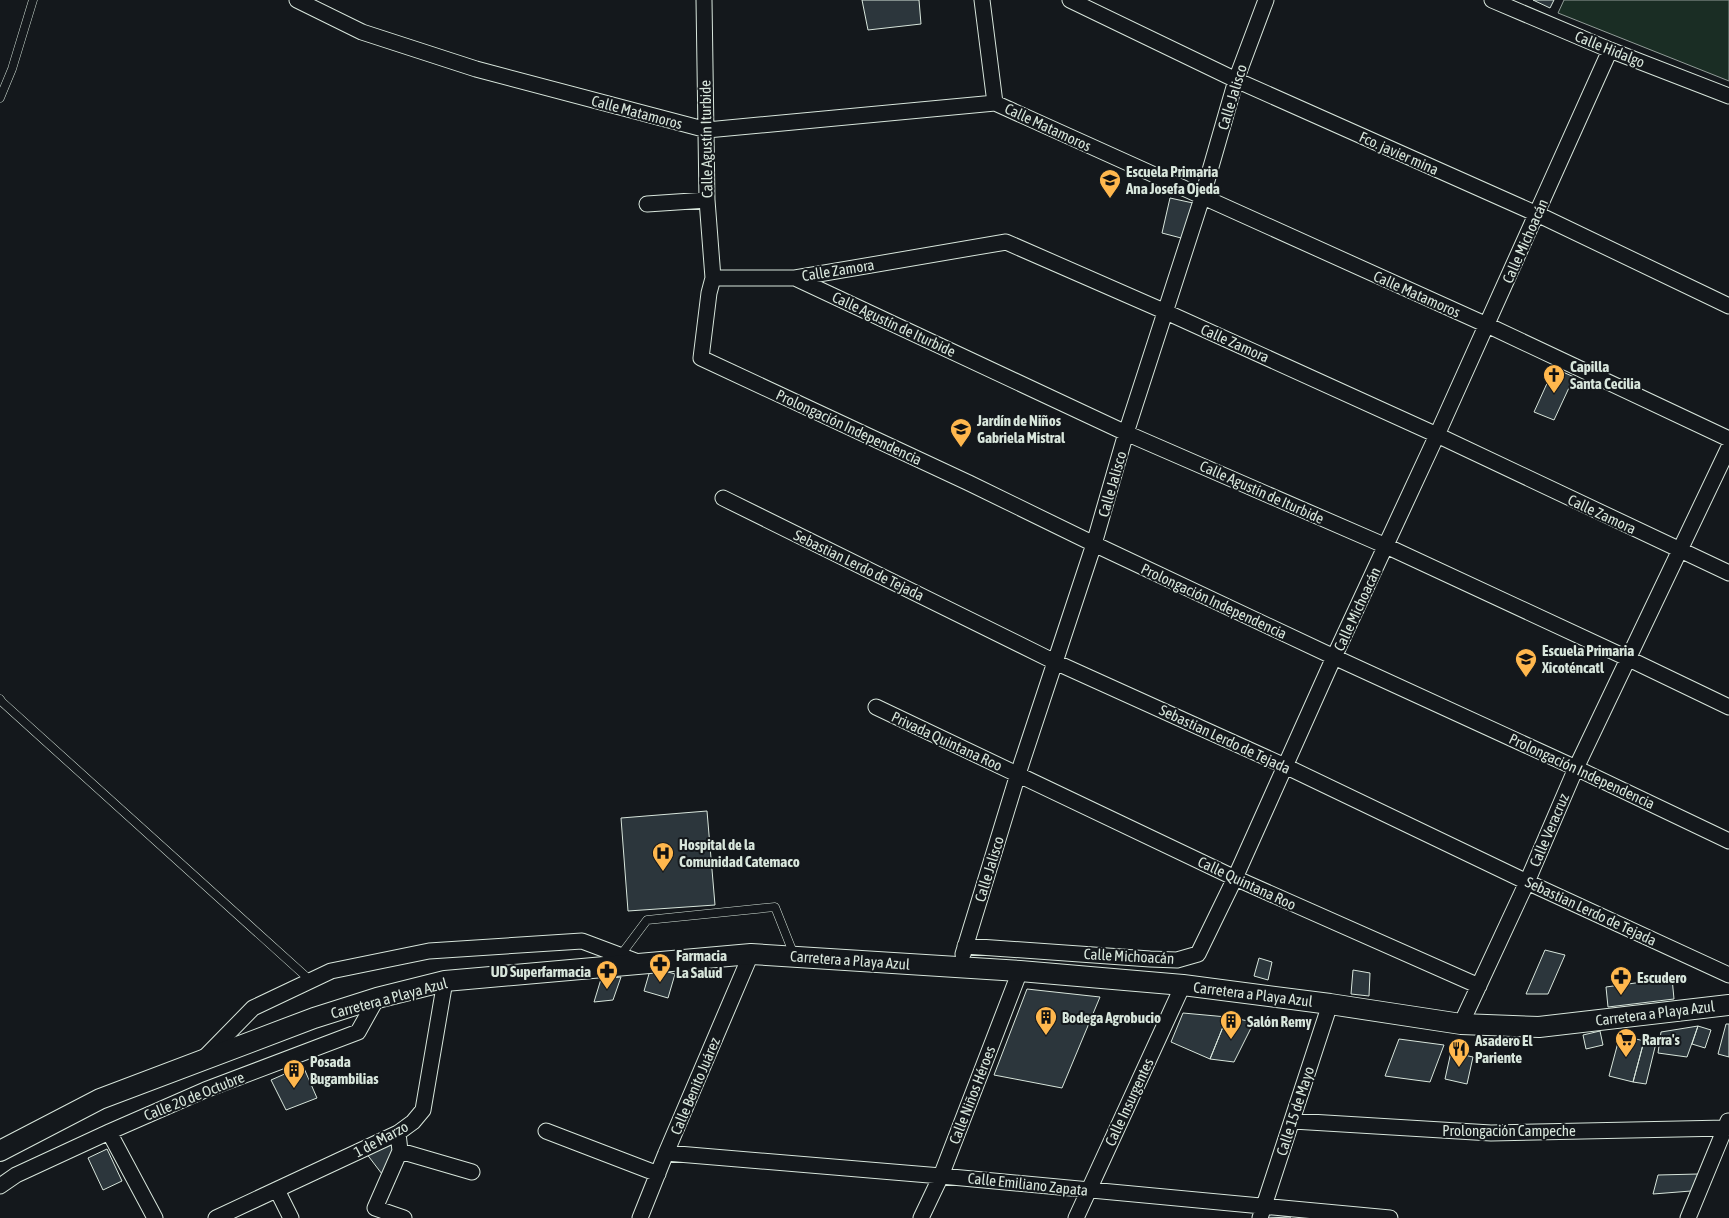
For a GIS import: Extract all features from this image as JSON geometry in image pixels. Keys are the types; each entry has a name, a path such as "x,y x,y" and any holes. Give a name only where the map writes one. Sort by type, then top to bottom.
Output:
{"main road":[{"name":"Carretera a Playa Azul","path":"0,1151 100,1099 314,1018 377,998 446,981 618,961 642,964 751,954 1020,972 1183,985 1330,1004 1461,1024 1539,1027 1729,1005"}],"street":[{"name":"Calle Matamoros","path":"297,0 362,32 466,66 707,130 995,103 1487,325 1729,440"},
{"name":"Calle Agustín Iturbide","path":"702,358 710,293 714,278 707,200 704,0"},
{"path":"982,0 995,103"},
{"name":"Fco. javier mina","path":"1070,0 1236,80 1537,214 1729,306"},
{"name":"Calle Jalisco","path":"958,968 1018,774 1094,544 1126,433 1202,198 1236,80 1266,0"},
{"name":"Calle Hidalgo","path":"1492,0 1610,50 1729,96"},
{"name":"Calle Michoacán","path":"965,946 1177,960 1198,954 1235,878 1437,436 1610,50"},
{"path":"647,204 707,200"},
{"name":"Calle Zamora","path":"714,278 795,278 1006,242 1166,312 1437,436 1729,573"},
{"name":"Calle Agustín de Iturbide","path":"795,278 1126,433 1386,546 1729,707"},
{"name":"Prolongación Independencia","path":"702,358 1334,658 1576,768 1729,841"},
{"name":"Calle Veracruz","path":"1461,1024 1627,658 1729,447"},
{"name":"Sebastian Lerdo de Tejada","path":"723,498 1056,662 1285,766 1527,882 1729,975"},
{"name":"Privada Quintana Roo","path":"876,707 1018,774"},
{"name":"Calle Quintana Roo","path":"1018,774 1235,878 1479,986"},
{"path":"202,1060 253,1008 332,971 429,951 582,941 618,961"},
{"name":"Calle Benito Juárez","path":"640,1218 751,954"},
{"name":"Calle Niños Héroes","path":"921,1218 941,1176 1020,972"},
{"name":"1 de Marzo","path":"216,1218 398,1133 414,1122 423,1110 446,981"},
{"name":"Calle Insurgentes","path":"1076,1218 1183,985"},
{"name":"Calle 20 de Octubre","path":"0,1186 16,1175 205,1090 358,1032 377,998"},
{"name":"Calle 15 de Mayo","path":"1262,1212 1330,1004"},
{"name":"Prolongación Campeche","path":"1293,1121 1491,1132 1727,1123"},
{"path":"1688,1218 1727,1123"},
{"path":"546,1131 658,1174"},
{"path":"109,1132 155,1218"},
{"path":"398,1133 400,1151 375,1208 404,1218"},
{"path":"400,1151 472,1172"},
{"name":"Calle Emiliano Zapata","path":"666,1153 1088,1190 1262,1212 1390,1218"},
{"path":"277,1190 291,1218"}],"lane":[{"path":"0,98 12,69 33,0"},
{"path":"0,699 311,981"},
{"path":"618,961 647,920 775,907 795,957"}],"green space":[{"path":"1564,0 1729,0 1729,81 1558,13"}],"building":[{"path":"862,0 919,0 921,24 868,30"},
{"path":"1533,0 1554,0 1550,8"},
{"path":"1170,198 1193,203 1185,239 1162,233"},
{"name":"Capilla Santa Cecilia","path":"1554,368 1574,377 1554,420 1534,412"},
{"path":"707,811 715,905 628,911 621,818"},
{"path":"1545,950 1565,955 1548,994 1526,994"},
{"path":"1259,958 1272,962 1268,980 1254,976"},
{"name":"Farmacia La Salud","path":"651,967 675,974 668,998 644,991"},
{"path":"1353,970 1370,973 1369,996 1351,994"},
{"name":"UD Superfarmacia","path":"621,977 613,1000 594,1002 601,979"},
{"path":"1672,978 1674,999 1608,1007 1606,987"},
{"name":"Bodega Agrobucio","path":"1027,989 1100,997 1062,1088 994,1075"},
{"path":"1183,1013 1227,1017 1210,1059 1171,1042"},
{"name":"Salón Remy","path":"1227,1017 1254,1022 1234,1062 1210,1059"},
{"path":"1726,1024 1729,1024 1729,1057 1718,1054"},
{"path":"1698,1026 1687,1057 1658,1053 1661,1032"},
{"path":"1698,1026 1711,1030 1705,1048 1692,1044"},
{"path":"1600,1031 1603,1045 1586,1049 1583,1035"},
{"name":"Rarra's","path":"1620,1035 1644,1041 1633,1082 1609,1076"},
{"path":"1399,1039 1444,1045 1430,1082 1385,1076"},
{"path":"1644,1041 1656,1043 1646,1084 1633,1082"},
{"name":"Asadero El Pariente","path":"1451,1052 1473,1057 1467,1084 1445,1079"},
{"name":"Posada Bugambilias","path":"303,1066 317,1098 286,1110 271,1080"},
{"path":"395,1140 396,1153 382,1174 366,1153"},
{"path":"107,1149 122,1181 103,1190 88,1158"},
{"path":"1698,1174 1691,1191 1653,1194 1658,1175"},
{"path":"1268,1213 1291,1217 1267,1218"}],"place":[{"name":"Escuela Primaria Ana Josefa Ojeda","path":"1110,199"},
{"name":"Capilla Santa Cecilia","path":"1554,394"},
{"name":"Jardín de Niños Gabriela Mistral","path":"961,448"},
{"name":"Escuela Primaria Xicoténcatl","path":"1526,678"},
{"name":"Hospital de la Comunidad Catemaco","path":"663,872"},
{"name":"Farmacia La Salud","path":"660,983"},
{"name":"UD Superfarmacia","path":"607,990"},
{"name":"Escudero","path":"1621,996"},
{"name":"Bodega Agrobucio","path":"1046,1036"},
{"name":"Salón Remy","path":"1231,1040"},
{"name":"Rarra's","path":"1626,1058"},
{"name":"Asadero El Pariente","path":"1459,1068"},
{"name":"Posada Bugambilias","path":"294,1089"}]}
